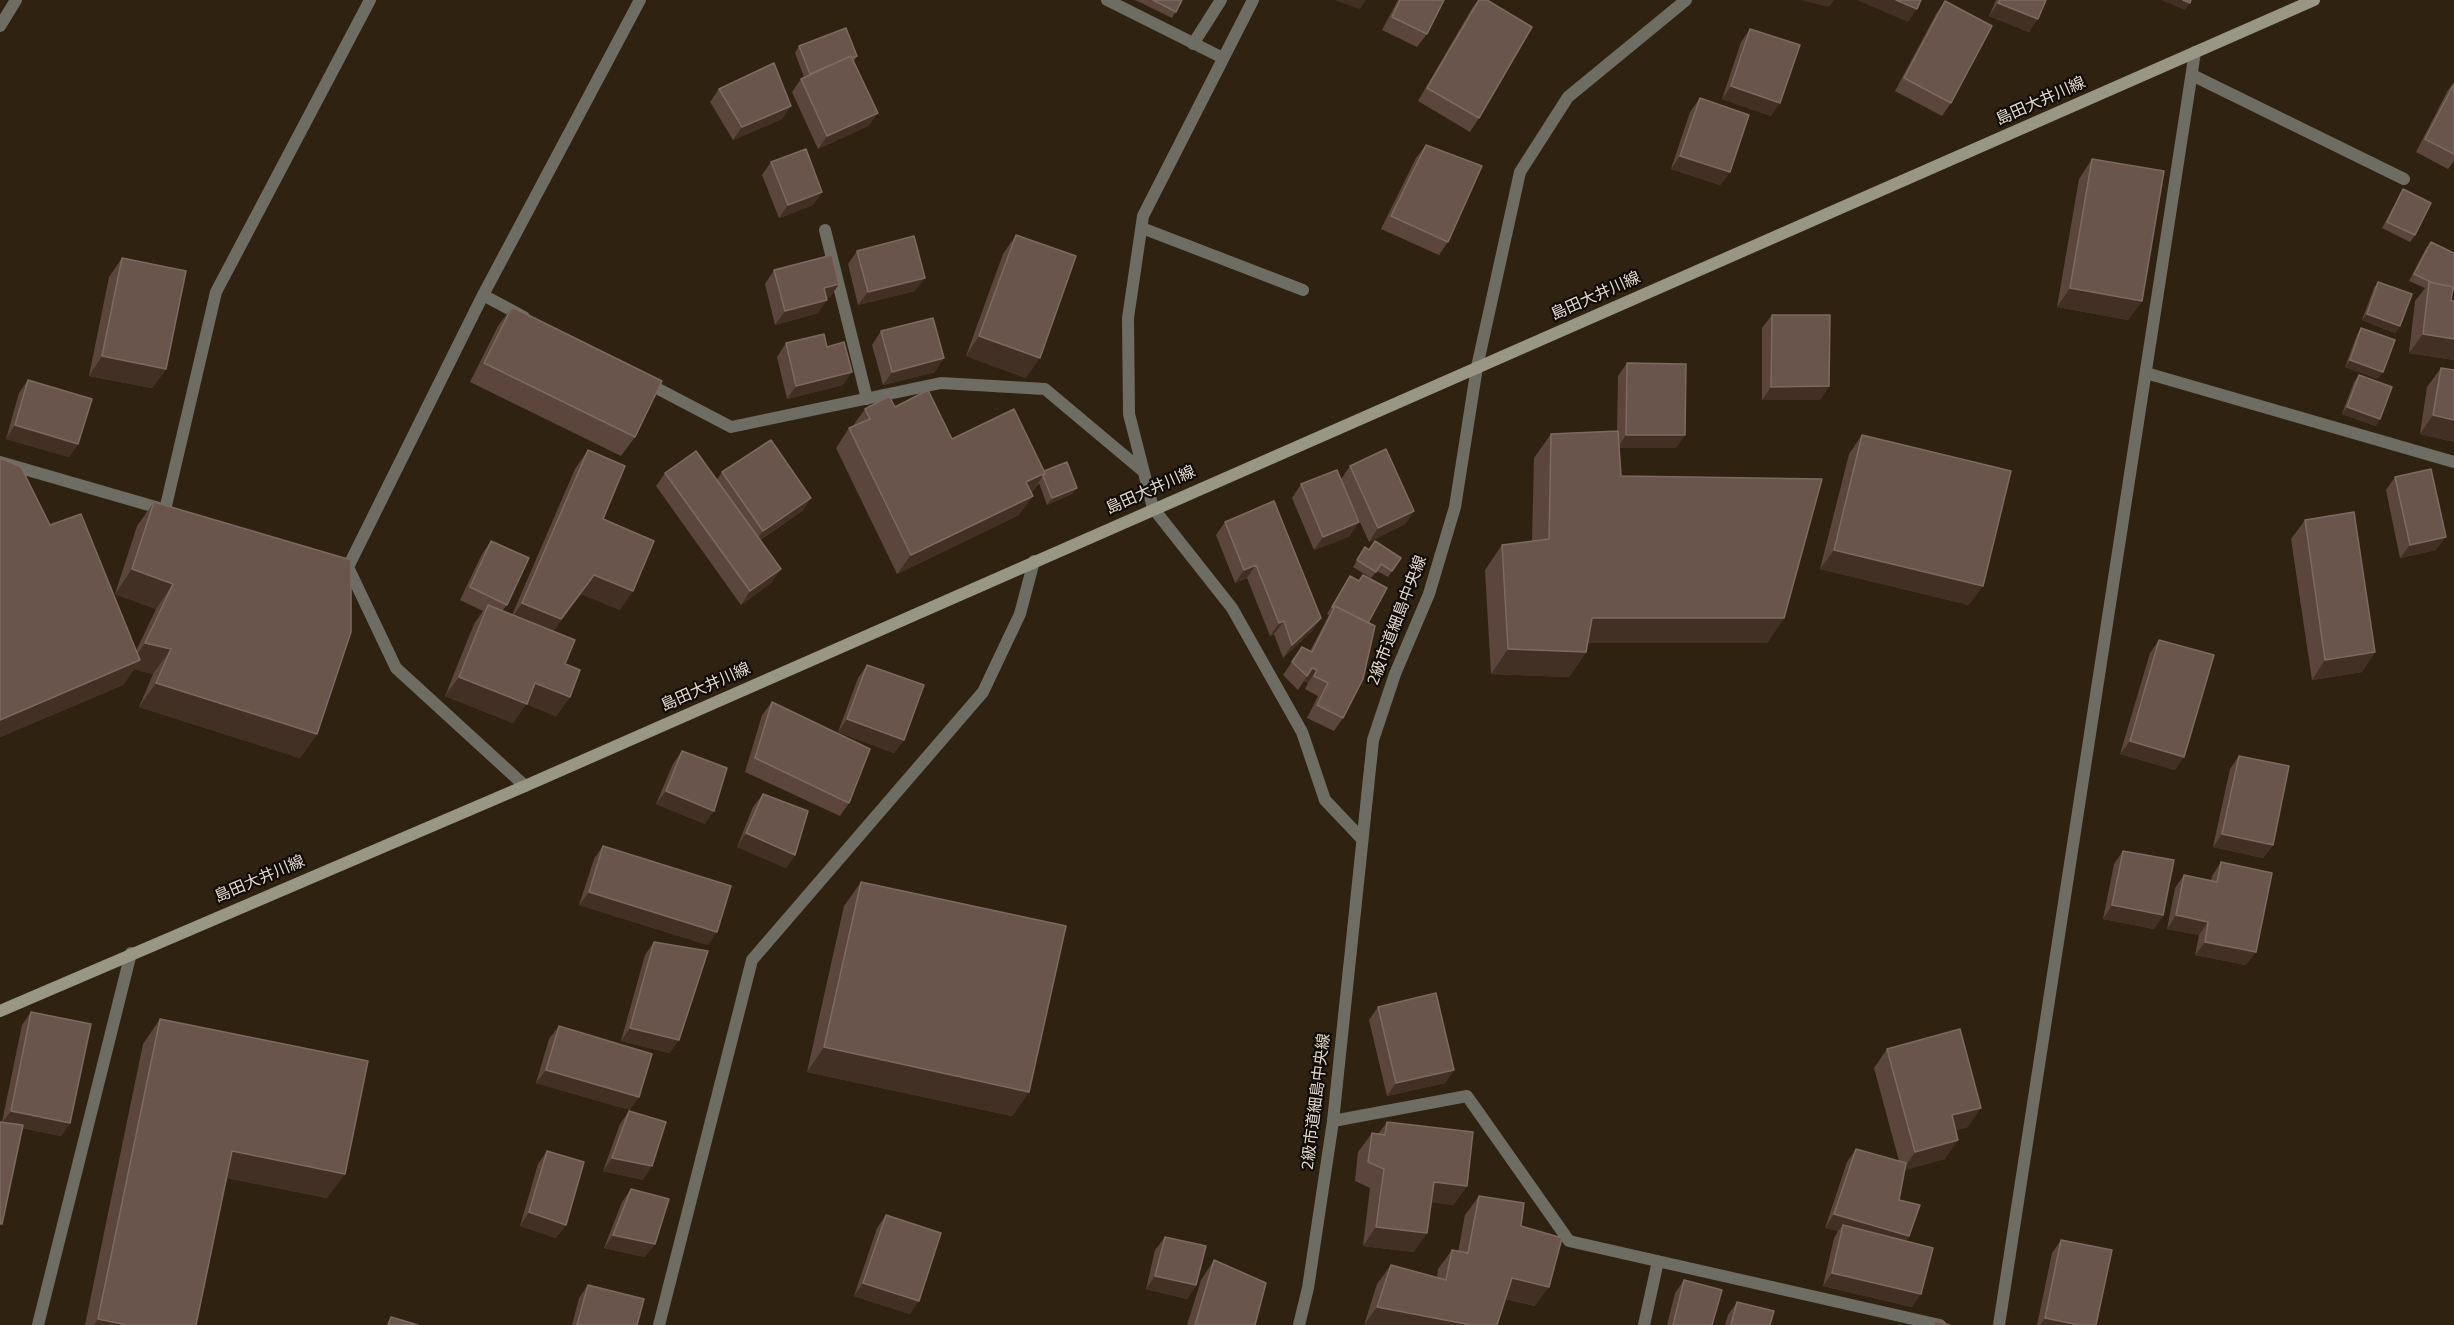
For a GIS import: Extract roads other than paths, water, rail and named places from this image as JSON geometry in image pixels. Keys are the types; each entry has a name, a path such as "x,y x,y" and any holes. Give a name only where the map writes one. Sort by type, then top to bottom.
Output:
{"main road":[{"name":"島田大井川線","path":"0,1011 525,786 1153,508 2314,0"}],"street":[{"path":"0,26 16,0"},
{"path":"0,462 171,512 216,292 370,0"},
{"path":"348,567 483,295 640,0"},
{"path":"1107,0 1223,58"},
{"path":"1193,44 1221,0"},
{"path":"1252,0 1143,216 1128,318 1129,414 1153,508 1232,608 1302,732 1325,800 1362,839"},
{"name":"2級市道細島中央線","path":"1299,1325 1308,1288 1333,1121 1372,740 1395,674 1429,594 1455,507 1477,367 1520,172 1568,97 1686,0"},
{"path":"1999,1325 2195,52"},
{"path":"2192,75 2404,179"},
{"path":"1142,228 1303,290"},
{"path":"825,230 867,399"},
{"path":"483,295 534,323"},
{"path":"2146,373 2454,462"},
{"path":"638,378 731,427 941,383 1045,389 1144,472"},
{"path":"325,560 348,567 396,668 525,786"},
{"path":"658,1325 752,960 983,692 1020,614 1034,561"},
{"path":"38,1325 131,953"},
{"path":"1333,1121 1467,1096 1569,1241 1940,1325"},
{"path":"1644,1325 1658,1261"}]}
